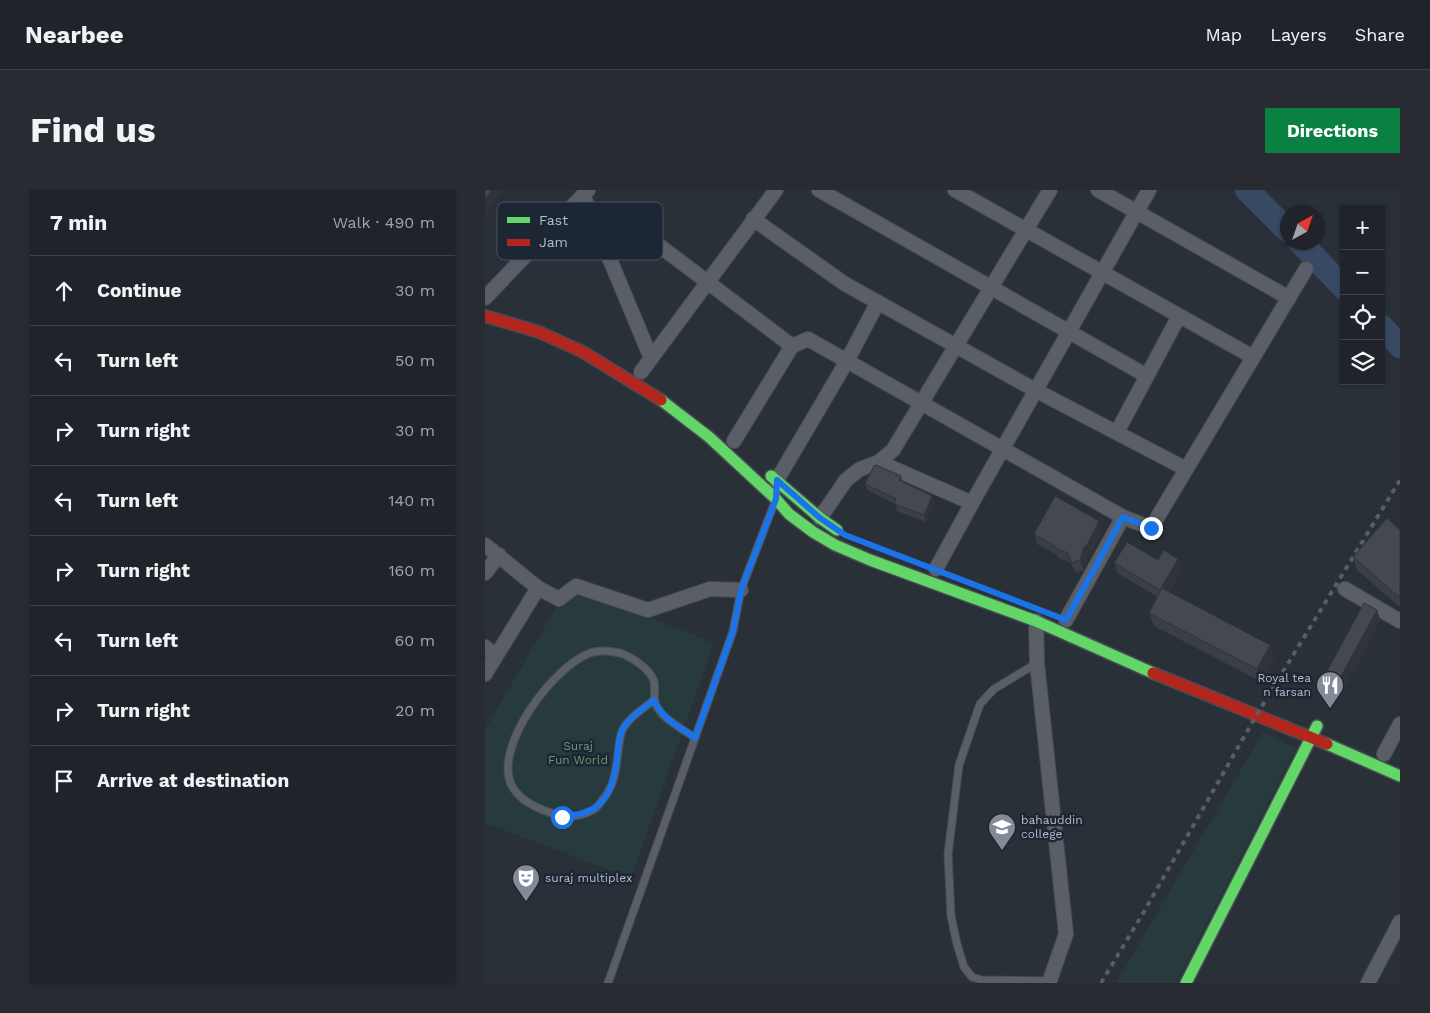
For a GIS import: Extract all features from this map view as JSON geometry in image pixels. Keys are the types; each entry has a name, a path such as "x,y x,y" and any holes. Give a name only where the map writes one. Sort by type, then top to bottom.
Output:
{"main road":[{"path":"485,316 539,332 583,352 655,395 709,437 776,499 789,514 813,532 835,545 869,560 1035,621 1116,658 1400,776"},
{"path":"577,337 609,354"},
{"path":"765,470 820,518 845,535"},
{"path":"1004,597 1061,619"},
{"path":"1186,983 1317,726"}],"street":[{"path":"641,372 776,190"},
{"path":"819,190 1147,376"},
{"path":"955,190 1253,357"},
{"path":"820,518 846,480 860,469 879,462 893,450 1050,190"},
{"path":"1098,190 1289,298"},
{"path":"936,569 971,503 1149,190"},
{"path":"753,219 845,284 1035,390 1186,469"},
{"path":"663,248 792,346"},
{"path":"488,301 525,260"},
{"path":"612,260 651,358"},
{"path":"733,441 792,346 808,339 1123,517 1151,528 1306,269"},
{"path":"776,499 777,480 847,361 878,302"},
{"path":"1117,432 1179,316"},
{"path":"879,462 971,503"},
{"path":"1061,619 1123,517"},
{"path":"485,546 499,555 538,588 559,599 576,586 648,610 710,589 741,590"},
{"path":"485,573 499,555"},
{"path":"485,674 490,651 538,588"},
{"path":"1345,589 1400,621"},
{"path":"1035,621 1037,663 1066,934 1049,982"},
{"path":"1384,754 1400,724"},
{"path":"1368,983 1400,922"}],"lane":[{"path":"608,983 733,631 741,590 776,499"},
{"path":"654,700 630,720 621,732 611,790 595,809 580,816 562,817 537,808 521,798 511,784 509,770 511,752 520,728 535,704 565,668 591,653 621,653 648,671 654,682 654,700 657,708 665,717 695,738"},
{"path":"1037,663 994,689 980,704 959,765 948,854 951,916 964,967 972,976 982,980 1049,982"}],"green space":[{"name":"Suraj Fun World","path":"569,585 714,643 631,878 485,823 485,730"},
{"path":"1263,732 1296,748 1176,983 1116,983"}],"building":[{"path":"485,190 492,190 485,200"},
{"path":"876,465 901,476 899,480 932,496 924,515 894,504 896,499 865,484"},
{"path":"1055,496 1099,521 1087,545 1084,547 1080,560 1072,563 1068,553 1055,548 1055,546 1034,534"},
{"path":"1387,518 1400,530 1400,598 1353,557"},
{"path":"1127,542 1158,560 1164,550 1178,559 1160,590 1114,563"},
{"path":"1162,588 1270,645 1257,669 1149,613"},
{"path":"1364,603 1377,610 1339,680 1326,673"}],"waterway":[{"path":"1247,190 1280,223"},
{"path":"1308,250 1340,284"},
{"path":"1385,330 1400,346"}],"railway":[{"path":"1101,983 1256,716 1400,480"}],"traffic: fast":[{"path":"661,400 709,437 776,499 789,514 813,532 835,545 870,560 1036,621 1153,673"},
{"path":"771,476 837,530"},
{"path":"1186,983 1317,726"},
{"path":"1327,744 1400,776"}],"traffic: jam":[{"path":"485,316 539,332 583,352 661,400"},
{"path":"1153,673 1327,744"}],"place":[{"name":"Royal tea n farsan","path":"1330,709"},
{"name":"bahauddin college","path":"1002,851"},
{"name":"suraj multiplex","path":"526,902"}],"route":[{"path":"562,817 580,816 595,809 611,790 621,732 630,720 654,700 657,708 665,717 695,738 733,631 741,590 776,499 777,480 820,518 845,535 1066,620 1123,517 1151,528"}]}
